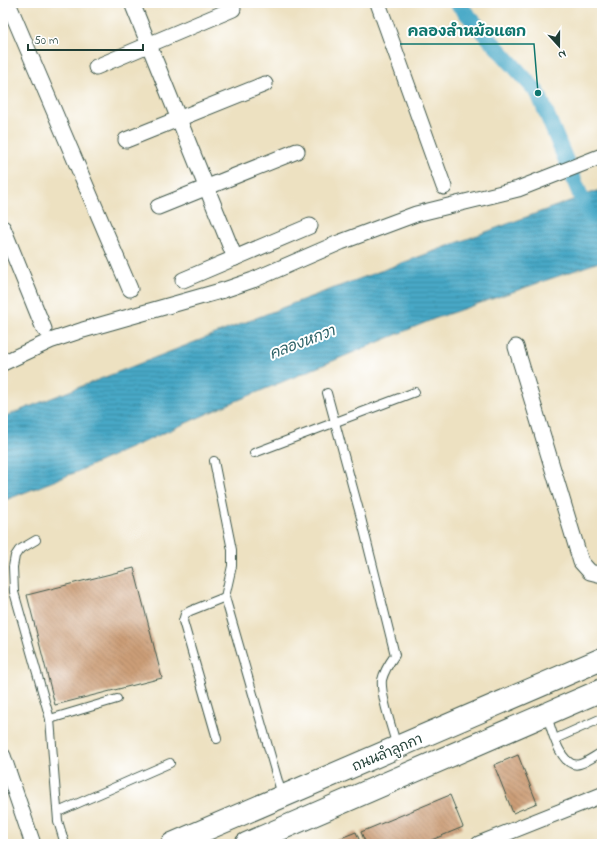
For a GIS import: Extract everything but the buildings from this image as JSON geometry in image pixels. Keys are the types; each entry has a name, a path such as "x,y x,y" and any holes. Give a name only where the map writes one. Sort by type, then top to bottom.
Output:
{"main road":[{"name":"ถนนลำลูกกา","path":"172,844 602,659"},
{"name":"ถนนลำลูกกา","path":"246,844 602,690"}],"street":[{"path":"8,3 130,289"},
{"path":"132,3 235,258"},
{"path":"378,3 444,187"},
{"path":"96,67 232,9"},
{"path":"126,140 265,84"},
{"path":"158,207 297,151"},
{"path":"3,363 50,341 83,330 246,282 341,242 416,214 518,189 600,157"},
{"path":"183,280 310,226"},
{"path":"3,228 44,329"},
{"path":"516,347 581,562 590,572 602,575"},
{"path":"3,756 33,844"},
{"path":"479,844 602,795"}],"lane":[{"path":"254,453 415,392"},
{"path":"327,393 336,422 395,654 389,663 382,680 383,692 398,748"},
{"path":"214,461 232,550 232,566 225,596 283,796"},
{"path":"36,540 19,550 15,556 13,567 14,592 50,720 60,829 65,844"},
{"path":"217,739 183,621 185,614 190,611 225,596"},
{"path":"50,720 117,699"},
{"path":"546,714 555,739 566,762 571,765 580,764 602,752"},
{"path":"555,739 602,718"},
{"path":"58,812 170,763"}],"water":[{"name":"คลองหกวา","path":"602,189 602,261 434,319 229,404 74,473 3,501 3,417 302,300"}],"waterway":[{"path":"457,3 538,93 589,216"}],"place":[{"name":"คลองลำหม้อแตก","path":"538,93"}]}
